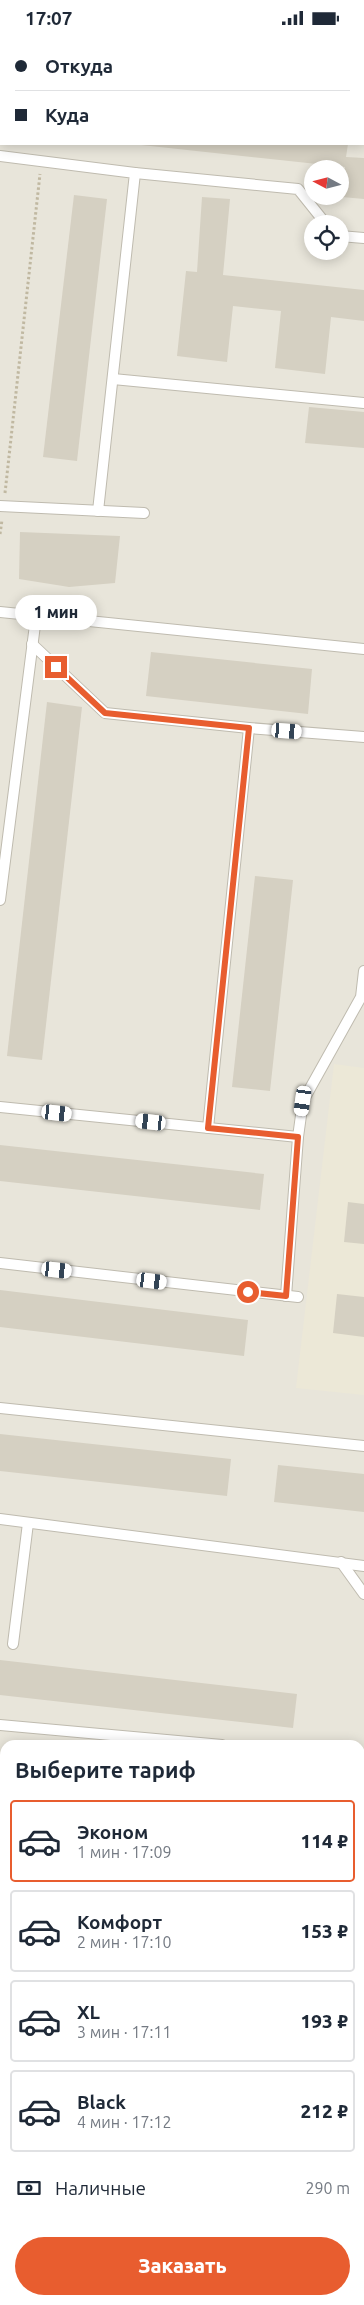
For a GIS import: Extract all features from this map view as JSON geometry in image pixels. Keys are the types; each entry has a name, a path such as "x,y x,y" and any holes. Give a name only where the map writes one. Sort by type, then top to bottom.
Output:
{"lane":[{"path":"0,156 135,173 298,189 319,215"},
{"path":"98,511 135,173"},
{"path":"349,237 364,238"},
{"path":"113,379 364,403"},
{"path":"2,506 144,513"},
{"path":"0,612 364,649"},
{"path":"0,900 36,617"},
{"path":"32,644 105,713 249,728 364,737"},
{"path":"208,1128 249,728"},
{"path":"286,1296 298,1137 303,1101 361,997 364,971"},
{"path":"0,1107 298,1137"},
{"path":"0,1263 298,1297"},
{"path":"0,1408 364,1447"},
{"path":"0,1519 364,1566"},
{"path":"13,1644 28,1523"},
{"path":"341,1562 364,1594"},
{"path":"0,1725 132,1740"}],"path":[{"path":"0,534 42,161"}],"shaded area":[{"path":"0,145 364,145 364,1740 0,1740"},
{"path":"334,1064 364,1068 364,1395 296,1388"}],"building":[{"path":"141,145 348,145 346,157 364,158 364,199 349,198 349,160 304,160 304,163"},
{"path":"74,195 107,199 77,461 43,457"},
{"path":"202,197 230,199 223,275 364,290 364,321 331,317 325,374 275,368 281,311 233,306 227,362 177,356 186,271 197,272"},
{"path":"309,407 364,412 364,448 305,443"},
{"path":"20,532 120,536 115,583 69,587 19,579"},
{"path":"151,652 312,669 308,714 146,696"},
{"path":"47,702 82,707 42,1060 7,1056"},
{"path":"255,876 293,880 270,1091 232,1087"},
{"path":"0,1145 264,1174 260,1210 0,1181"},
{"path":"348,1202 364,1204 364,1244 344,1242"},
{"path":"0,1290 248,1320 244,1356 0,1327"},
{"path":"337,1294 364,1297 364,1337 333,1333"},
{"path":"0,1434 231,1459 227,1496 0,1471"},
{"path":"278,1465 364,1474 364,1512 274,1502"},
{"path":"0,1660 297,1694 293,1728 0,1695"}],"route":[{"path":"56,667 105,713 249,728 208,1128 298,1137 286,1296 248,1292"}]}
